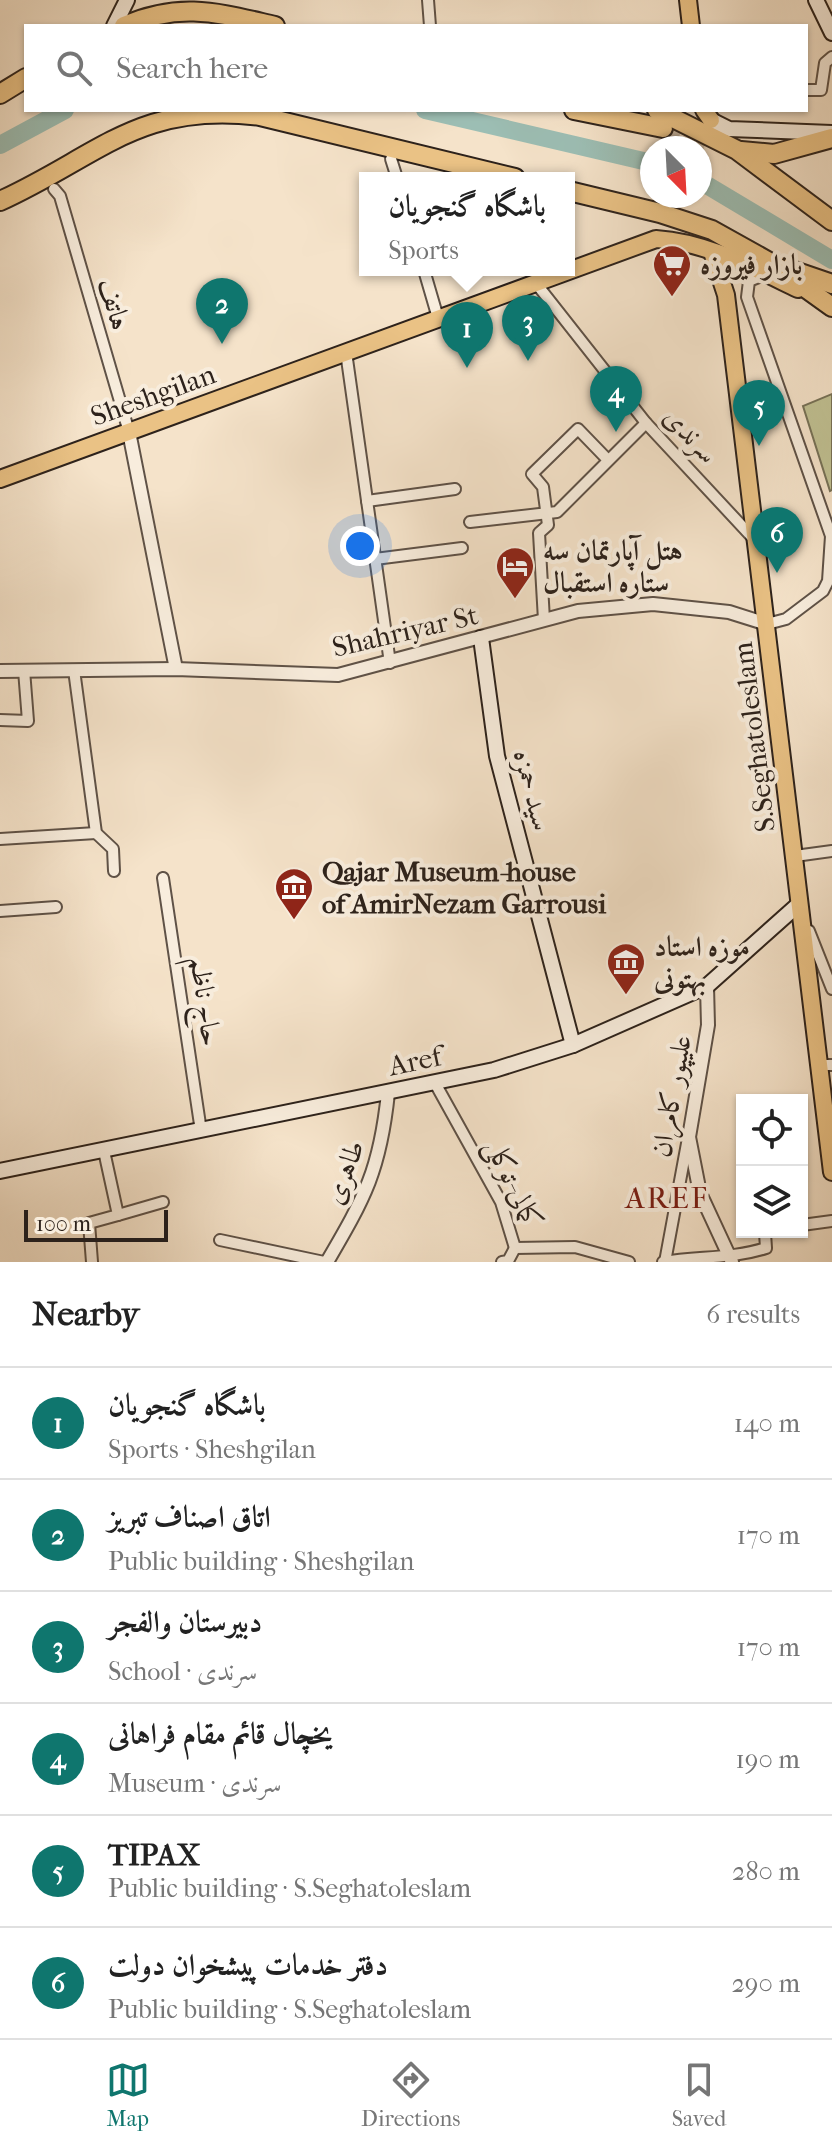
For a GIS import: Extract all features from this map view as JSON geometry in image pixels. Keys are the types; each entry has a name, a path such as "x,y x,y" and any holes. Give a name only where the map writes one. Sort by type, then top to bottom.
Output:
{"highway":[{"path":"129,24 149,15 178,10 206,11 266,24"},
{"path":"3,200 92,148 137,128 183,115 211,112"},
{"path":"228,112 260,116 490,172"},
{"path":"584,112 663,128"},
{"path":"661,112 737,150 832,221"},
{"path":"737,150 774,154 832,135"},
{"path":"575,192 660,213 712,230 826,303"},
{"path":"768,268 832,284"}],"main road":[{"path":"115,24 127,0"},
{"path":"688,0 691,24"},
{"path":"816,0 832,33"},
{"path":"707,115 729,129 832,135"},
{"name":"Sheshgilan","path":"575,268 656,239 675,240 768,268"},
{"name":"S.Seghatoleslam","path":"712,252 726,295 800,903 826,1065 832,1172"},
{"name":"Sheshgilan","path":"0,479 552,276"},
{"name":"سید حمزه","path":"481,638 497,756 573,1045"},
{"name":"Aref","path":"0,1171 435,1083 494,1070 573,1045 707,986 800,903"}],"street":[{"path":"428,0 430,24"},
{"path":"808,90 821,90 825,63 832,57"},
{"path":"391,159 395,172"},
{"name":"هاتف","path":"54,189 60,196 100,344 129,432"},
{"path":"767,624 786,619 828,592 831,536 747,297 749,281 768,268"},
{"path":"426,276 438,318"},
{"name":"سرندی","path":"535,282 646,423 757,542"},
{"path":"346,352 390,663"},
{"path":"470,522 557,512 646,423"},
{"path":"544,620 539,533 548,525 543,487 532,474 578,429 608,460"},
{"path":"129,432 176,669"},
{"path":"367,501 455,489"},
{"path":"375,559 462,548"},
{"name":"Shahriyar St","path":"0,671 176,669 338,675 578,611 653,604 729,612 767,624"},
{"path":"0,720 28,721 24,670"},
{"path":"74,670 96,833 113,849 114,871"},
{"path":"0,839 96,833"},
{"path":"795,856 832,851"},
{"name":"حاج ناظم","path":"163,878 201,1131"},
{"path":"0,911 56,907"},
{"path":"804,931 809,931 832,989"},
{"name":"علیپور کامران","path":"664,1262 708,1025 707,986"},
{"name":"کمالی-توکلی","path":"435,1083 501,1202 515,1248 575,1247 629,1262"},
{"name":"طاهری","path":"326,1262 370,1185 380,1158 388,1093"},
{"path":"689,1137 700,1193 732,1260"},
{"path":"104,1151 118,1215"},
{"path":"92,1262 89,1223 163,1202"},
{"path":"808,1224 832,1221"},
{"path":"664,1262 696,1256 732,1260 766,1248 765,1238"},
{"path":"220,1240 326,1262"},
{"path":"502,1262 508,1261 515,1248"}],"green space":[{"path":"832,394 832,490 830,491 803,406"}],"waterway":[{"path":"0,145 61,112"},
{"path":"434,112 640,160"},
{"path":"712,188 832,260"}],"tunnel":[{"path":"663,128 689,136"}],"place":[{"name":"بازار فیروزه","path":"672,298"},
{"name":"اتاق اصناف تبریز","path":"222,344"},
{"name":"دبیرستان والفجر","path":"528,361"},
{"name":"باشگاه گنجویان","path":"467,368"},
{"name":"یخچال قائم مقام فراهانی","path":"616,432"},
{"name":"TIPAX","path":"759,446"},
{"name":"دفتر خدمات پیشخوان دولت","path":"777,573"},
{"name":"هتل آپارتمان سه ستاره استقبال","path":"515,600"},
{"name":"Qajar Museum-house of AmirNezam Garrousi","path":"294,921"},
{"name":"موزه استاد بهتونی","path":"626,996"}],"district":[{"name":"AREF","path":"667,1198"}]}
